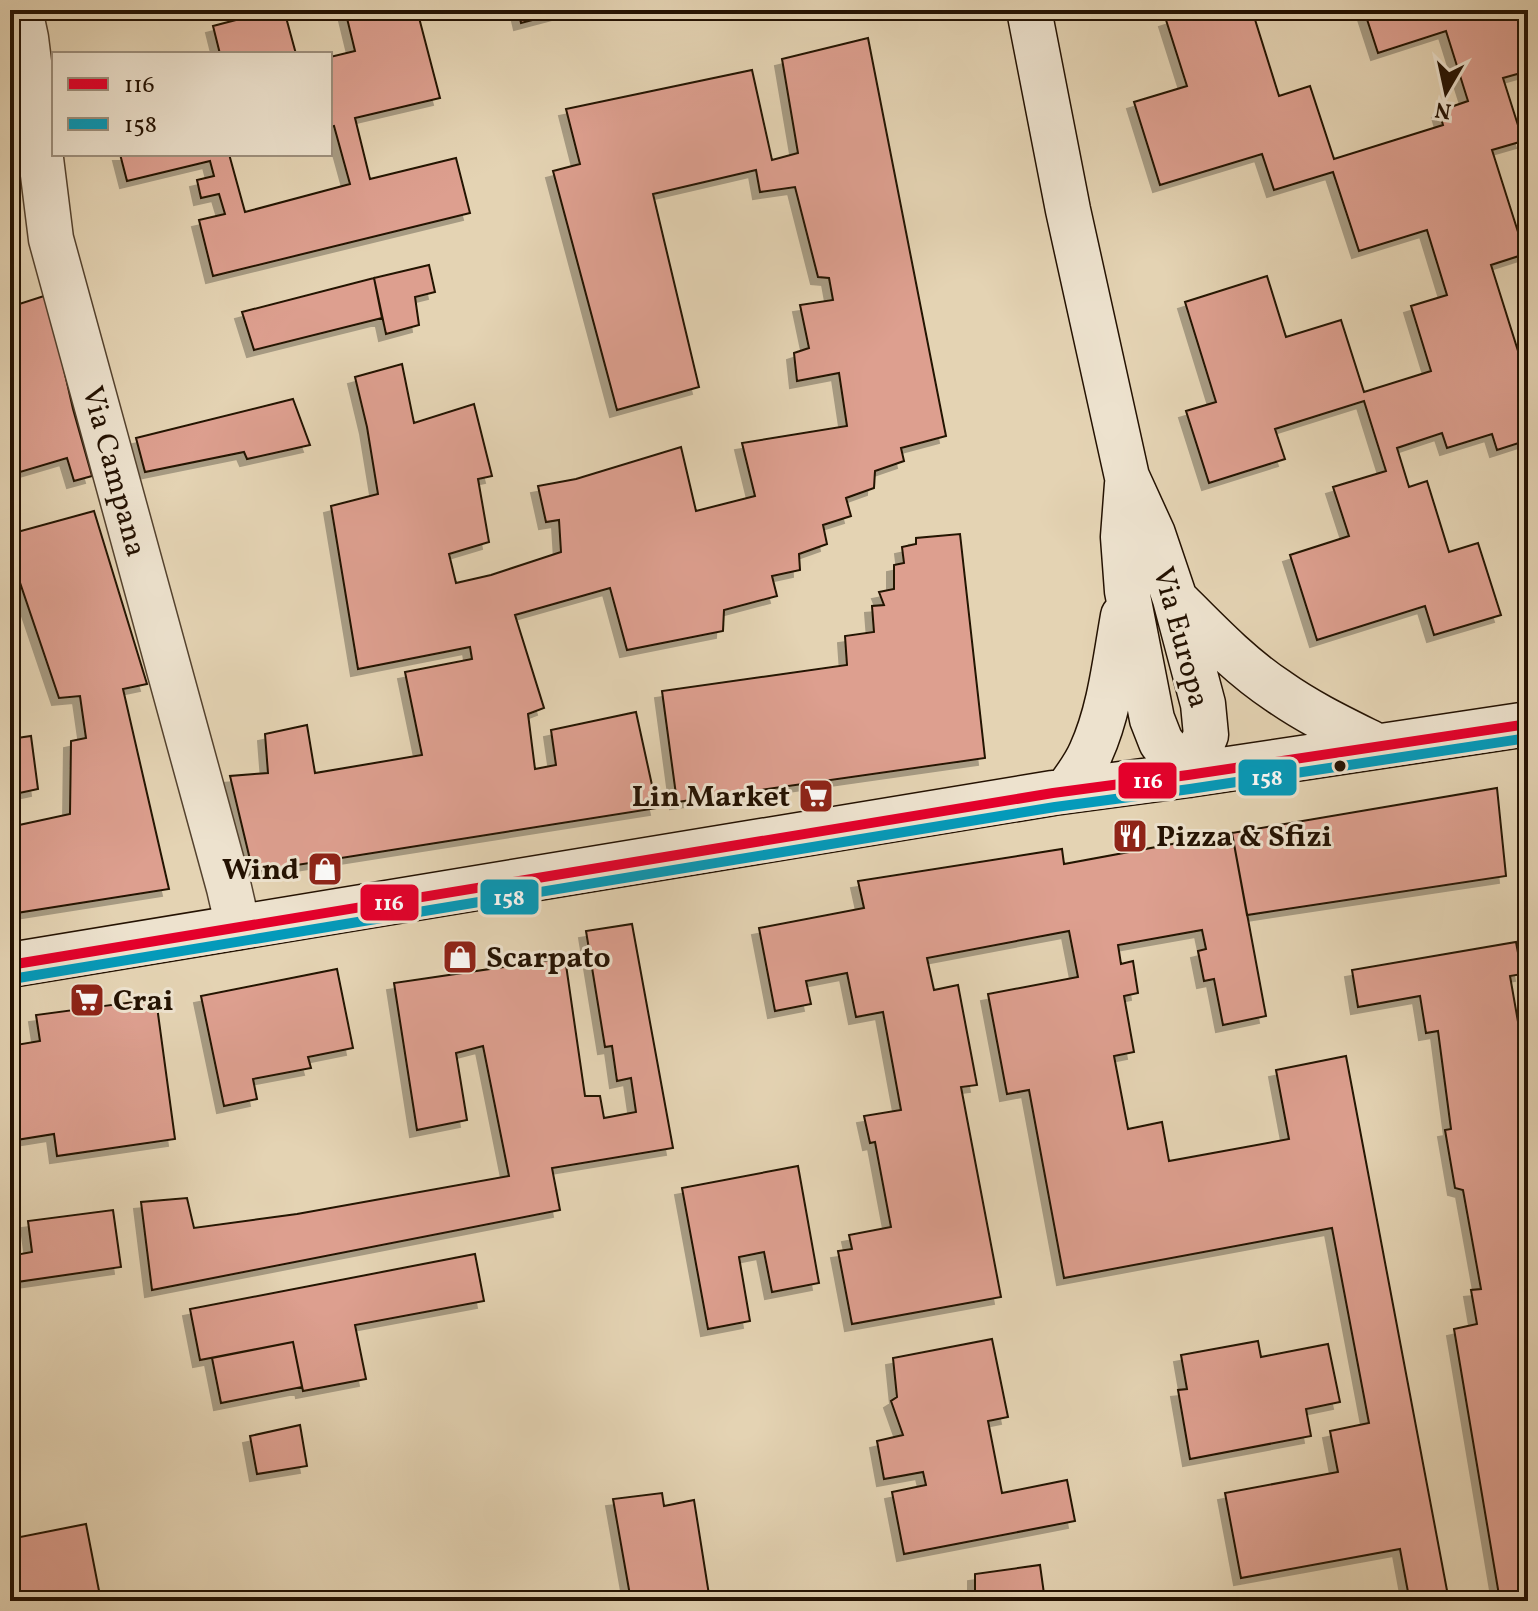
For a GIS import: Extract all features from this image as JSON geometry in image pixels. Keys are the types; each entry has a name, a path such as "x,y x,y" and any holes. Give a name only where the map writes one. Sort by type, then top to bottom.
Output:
{"street":[{"name":"Via Europa","path":"1029,10 1068,210 1127,477 1153,534 1175,599 1203,704 1206,735 1188,775 1161,742 1152,719 1127,591 1123,537 1127,477"},
{"name":"Via Campana","path":"19,31 51,239 238,927"},
{"path":"1067,790 1091,752 1104,713 1127,591"},
{"path":"1175,599 1225,648 1275,690 1317,716 1377,746"},
{"path":"10,965 1067,790 1528,724"}],"building":[{"path":"284,10 295,52 220,52 213,26"},
{"path":"345,10 417,10 440,98 355,118 370,179 456,158 470,213 213,276 199,220 225,214 219,194 201,198 197,180 214,176 210,161 127,181 121,156 230,156 245,212 350,184 332,126 332,57 355,51"},
{"path":"518,10 570,10 521,23"},
{"path":"1197,10 1252,10 1279,96 1310,86 1334,159 1443,125 1439,111 1468,101 1446,31 1378,53 1364,10 1528,10 1528,71 1503,78 1523,141 1492,150 1525,254 1491,265 1524,370 1528,369 1528,440 1497,450 1492,434 1447,448 1442,433 1397,448 1409,487 1427,481 1449,552 1478,543 1501,615 1434,635 1425,606 1317,640 1290,555 1349,536 1333,487 1386,471 1364,401 1275,429 1285,459 1209,483 1186,411 1216,402 1185,302 1267,276 1286,337 1341,320 1364,392 1431,371 1411,306 1447,295 1427,230 1359,251 1333,172 1274,190 1262,154 1160,185 1134,102 1187,86 1166,20"},
{"path":"868,38 946,436 901,448 904,461 875,471 874,488 846,498 851,516 823,525 827,544 799,554 800,570 772,576 777,596 724,610 723,631 627,650 610,588 515,615 544,708 528,714 535,769 556,765 551,730 636,712 657,808 253,872 230,776 268,773 265,734 307,725 315,773 422,755 405,672 472,659 470,647 358,669 331,506 378,494 355,377 402,364 414,423 474,404 492,476 478,479 489,542 449,554 456,583 561,552 559,520 546,522 538,486 576,479 681,447 696,511 755,496 742,443 847,426 839,373 797,381 794,353 809,348 800,305 833,300 829,278 818,277 795,187 760,192 756,170 653,194 699,387 617,410 553,171 580,164 566,109 752,70 772,160 798,153 782,59"},
{"path":"429,265 435,292 415,297 419,325 386,334 374,278"},
{"path":"374,278 382,318 254,350 242,312"},
{"path":"47,295 92,476 74,481 67,458 10,475 10,307"},
{"path":"293,399 310,445 247,459 244,452 145,472 136,438"},
{"path":"94,511 147,684 123,689 169,889 10,914 10,795 19,825 70,814 71,741 86,738 80,696 59,698 10,553 10,534"},
{"path":"960,534 985,758 677,802 662,691 847,665 845,636 874,632 872,606 884,605 879,592 894,589 894,565 904,563 902,547 916,544 916,538"},
{"path":"31,736 38,789 10,795 10,739"},
{"path":"1497,788 1506,876 1247,915 1232,833"},
{"path":"1232,833 1266,1016 1223,1025 1214,979 1204,981 1198,951 1206,949 1202,930 1118,945 1121,964 1133,961 1138,993 1124,996 1134,1052 1114,1056 1128,1129 1162,1122 1169,1161 1289,1139 1276,1070 1346,1056 1449,1601 1358,1601 1408,1592 1400,1549 1241,1578 1225,1493 1338,1472 1330,1431 1369,1423 1332,1228 1064,1278 1029,1090 1007,1094 988,994 1078,977 1069,931 927,958 934,990 958,985 977,1085 961,1087 1001,1297 852,1324 838,1251 852,1249 849,1235 891,1227 875,1142 870,1143 864,1116 901,1110 883,1012 856,1017 847,973 806,981 811,1004 775,1011 759,928 864,908 858,881 1062,849 1064,864"},
{"path":"632,924 673,1148 552,1168 560,1210 152,1290 141,1202 187,1198 194,1228 297,1214 509,1176 483,1046 456,1053 467,1120 417,1130 394,983 565,958 585,1096 600,1096 604,1118 636,1112 631,1078 617,1081 612,1046 605,1047 586,931"},
{"path":"1516,942 1522,974 1510,976 1528,1079 1528,1601 1500,1601 1454,1329 1477,1324 1471,1290 1481,1289 1463,1190 1455,1188 1445,1130 1451,1129 1438,1031 1426,1033 1420,996 1358,1007 1352,970"},
{"path":"337,969 353,1048 308,1057 311,1068 253,1079 257,1099 224,1106 201,996"},
{"path":"156,999 175,1139 57,1156 54,1134 10,1141 10,1046 40,1041 36,1015"},
{"path":"798,1166 819,1283 772,1292 764,1252 739,1257 750,1321 708,1329 682,1188"},
{"path":"113,1210 121,1267 10,1283 10,1256 32,1252 28,1221"},
{"path":"475,1254 484,1301 355,1325 366,1379 303,1391 293,1342 200,1360 190,1309"},
{"path":"992,1339 1008,1417 988,1421 1002,1493 1067,1480 1075,1521 904,1554 892,1492 926,1485 923,1472 884,1479 877,1441 903,1435 891,1401 897,1397 893,1358"},
{"path":"1258,1341 1261,1357 1328,1344 1340,1402 1306,1409 1311,1436 1190,1459 1178,1390 1187,1389 1181,1355"},
{"path":"293,1342 302,1387 221,1403 212,1358"},
{"path":"300,1425 307,1466 257,1474 250,1436"},
{"path":"662,1493 664,1506 694,1500 710,1601 631,1601 613,1499"},
{"path":"86,1524 101,1601 10,1601 10,1539"},
{"path":"1040,1565 1045,1601 920,1601 975,1595 975,1574"}],"transit line":[{"name":"116","path":"10,965 1053,793 1528,724"},
{"name":"158","path":"12,979 1055,807 1528,738"}],"place":[{"name":"Lin Market","path":"816,796"},
{"name":"Pizza & Sfizi","path":"1130,836"},
{"name":"Wind","path":"325,869"},
{"name":"Scarpato","path":"460,957"},
{"name":"Crai","path":"87,1000"}]}
